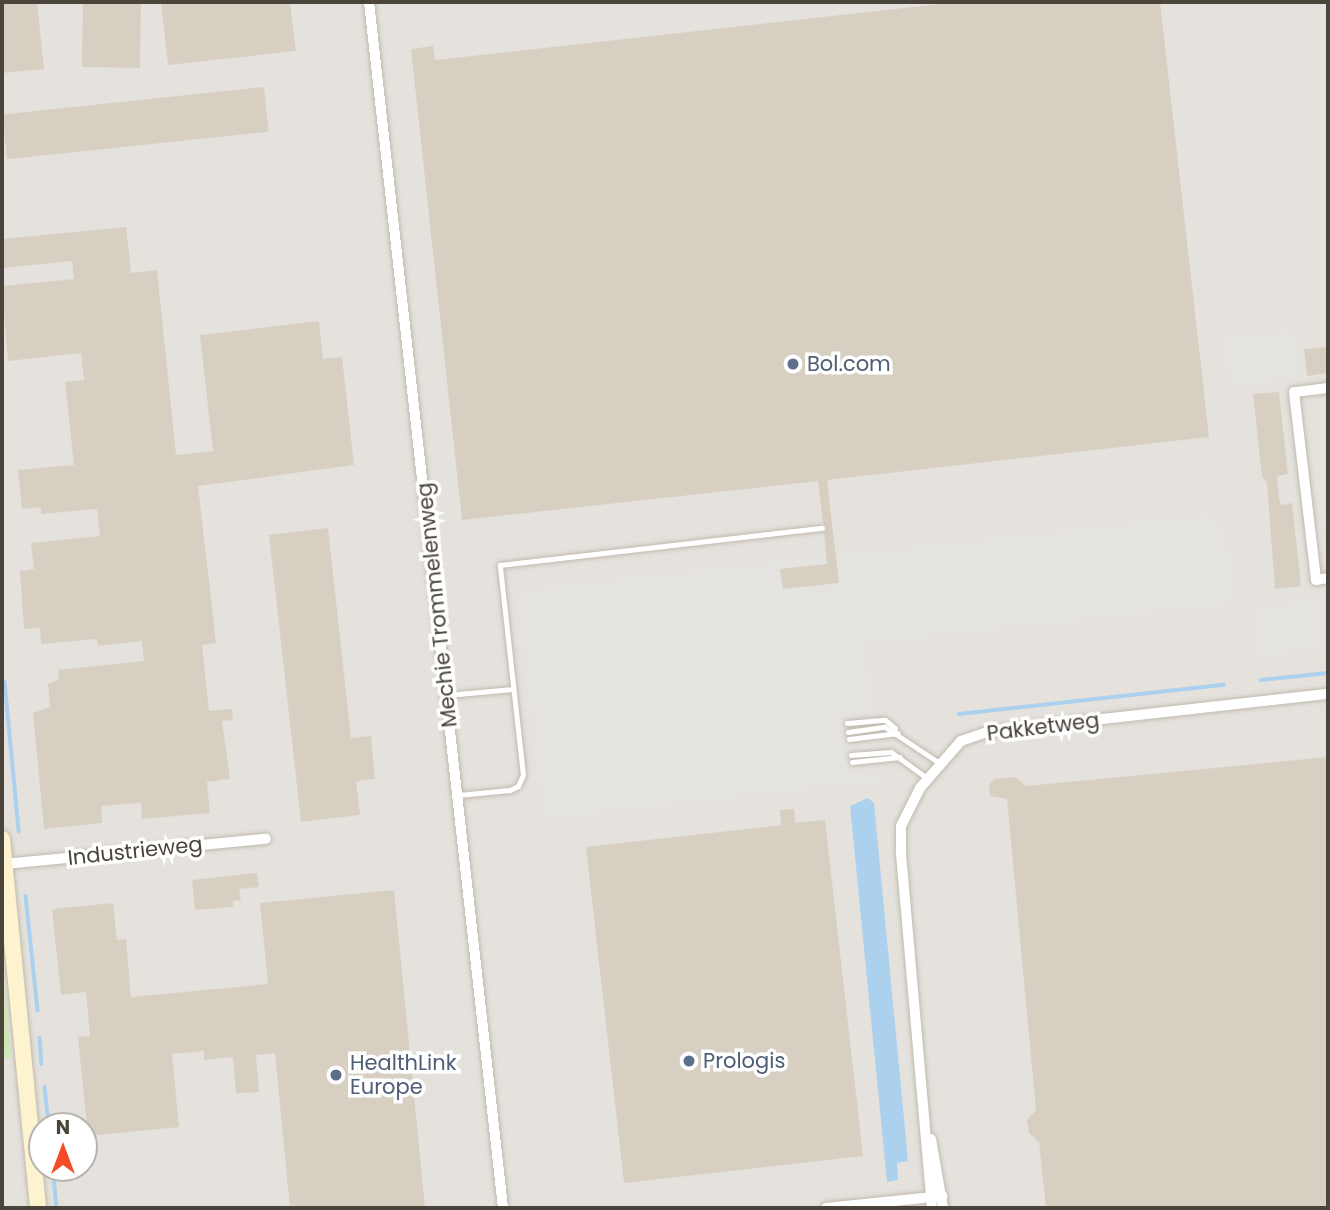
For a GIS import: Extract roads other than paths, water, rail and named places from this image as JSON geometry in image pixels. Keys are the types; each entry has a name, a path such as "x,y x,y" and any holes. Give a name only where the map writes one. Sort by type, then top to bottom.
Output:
{"street":[{"name":"Mechie Trommelenweg","path":"369,2 503,1208"},
{"path":"1328,388 1294,392 1316,580 1328,578"},
{"name":"Pakketweg","path":"935,1200 901,826 909,804 928,779 961,741 987,732 1328,694"},
{"path":"2,839 37,1208"},
{"name":"Industrieweg","path":"4,864 265,839"},
{"path":"826,1208 935,1200 943,1208"}],"lane":[{"path":"458,794 510,790 522,782 500,565 822,528"},
{"path":"447,695 513,689"},
{"path":"847,723 885,720 941,764"},
{"path":"849,735 900,733"},
{"path":"851,759 900,757 928,779"}],"water":[{"path":"868,798 874,803 908,1161 897,1163 898,1180 887,1182 850,806"}],"waterway":[{"path":"1261,680 1328,673"},
{"path":"5,682 19,831"},
{"path":"959,714 1223,685"},
{"path":"26,896 38,1010"},
{"path":"40,1038 42,1064"},
{"path":"45,1087 48,1112"},
{"path":"54,1182 57,1208"}],"place":[{"name":"Bol.com","path":"793,364"},
{"name":"Prologis","path":"689,1061"},
{"name":"HealthLink Europe","path":"336,1075"}]}
